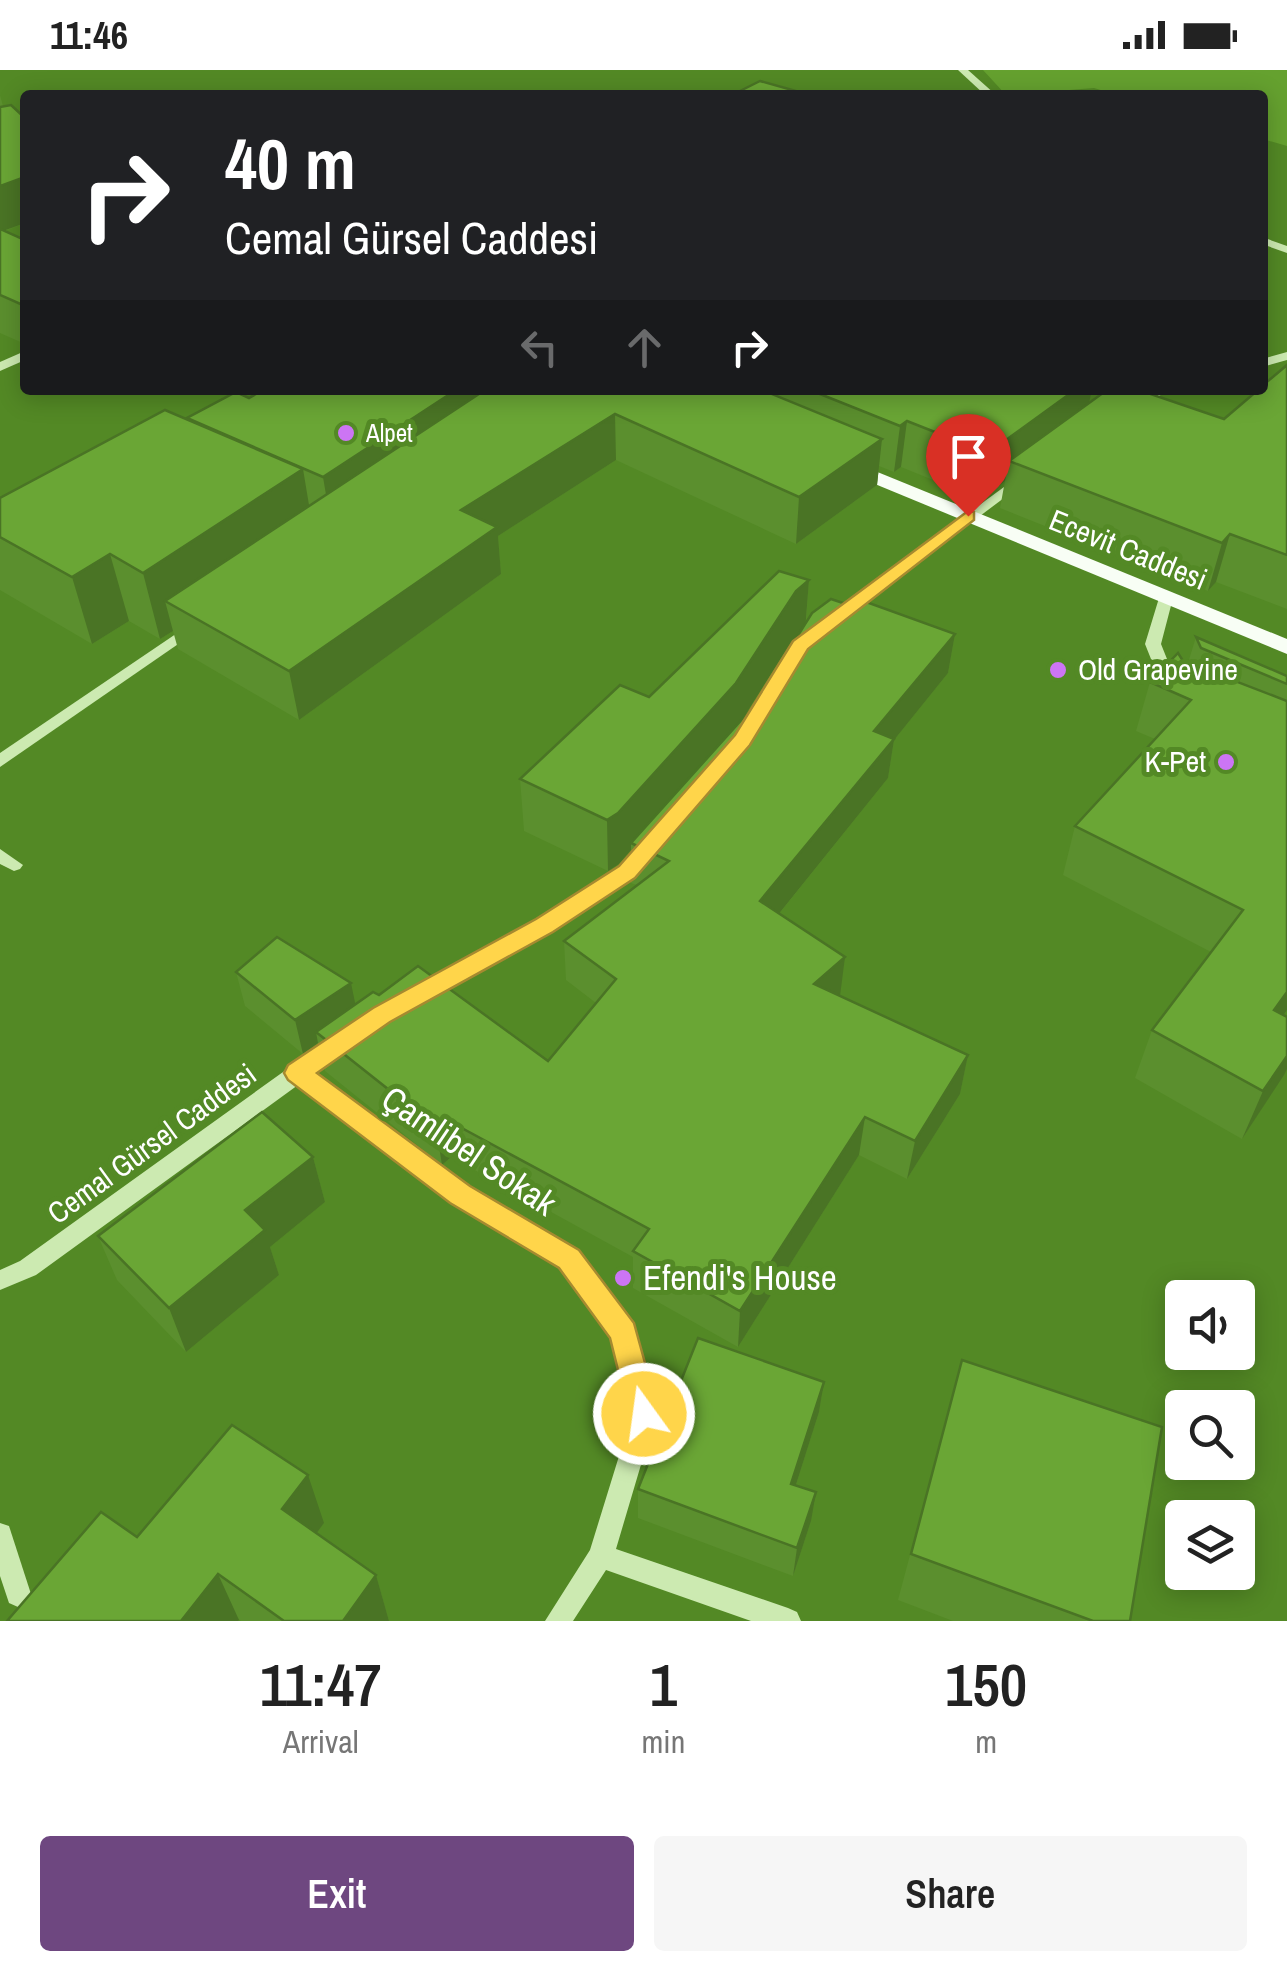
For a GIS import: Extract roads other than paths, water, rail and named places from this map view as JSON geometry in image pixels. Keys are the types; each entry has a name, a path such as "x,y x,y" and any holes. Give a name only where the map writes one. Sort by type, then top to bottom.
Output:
{"main road":[{"name":"Ecevit Caddesi","path":"828,457 1287,648"}],"street":[{"path":"963,70 985,90"},
{"path":"1112,416 1153,395"},
{"path":"814,635 1031,471"},
{"path":"1166,598 1154,644 1176,702"},
{"path":"0,761 204,620"},
{"path":"398,1006 545,926 627,872 665,828"},
{"name":"Cemal Gürsel Caddesi","path":"0,1280 28,1268 354,1034"},
{"name":"Çamlibel Sokak","path":"297,1073 460,1195 569,1259 624,1332 644,1414 602,1556 558,1621"},
{"path":"0,1535 18,1594"},
{"path":"602,1556 788,1621"}],"place":[{"name":"Alpet","path":"346,433"},
{"name":"Old Grapevine","path":"1058,670"},
{"name":"K-Pet","path":"1226,762"},
{"name":"Efendi's House","path":"623,1278"}]}
